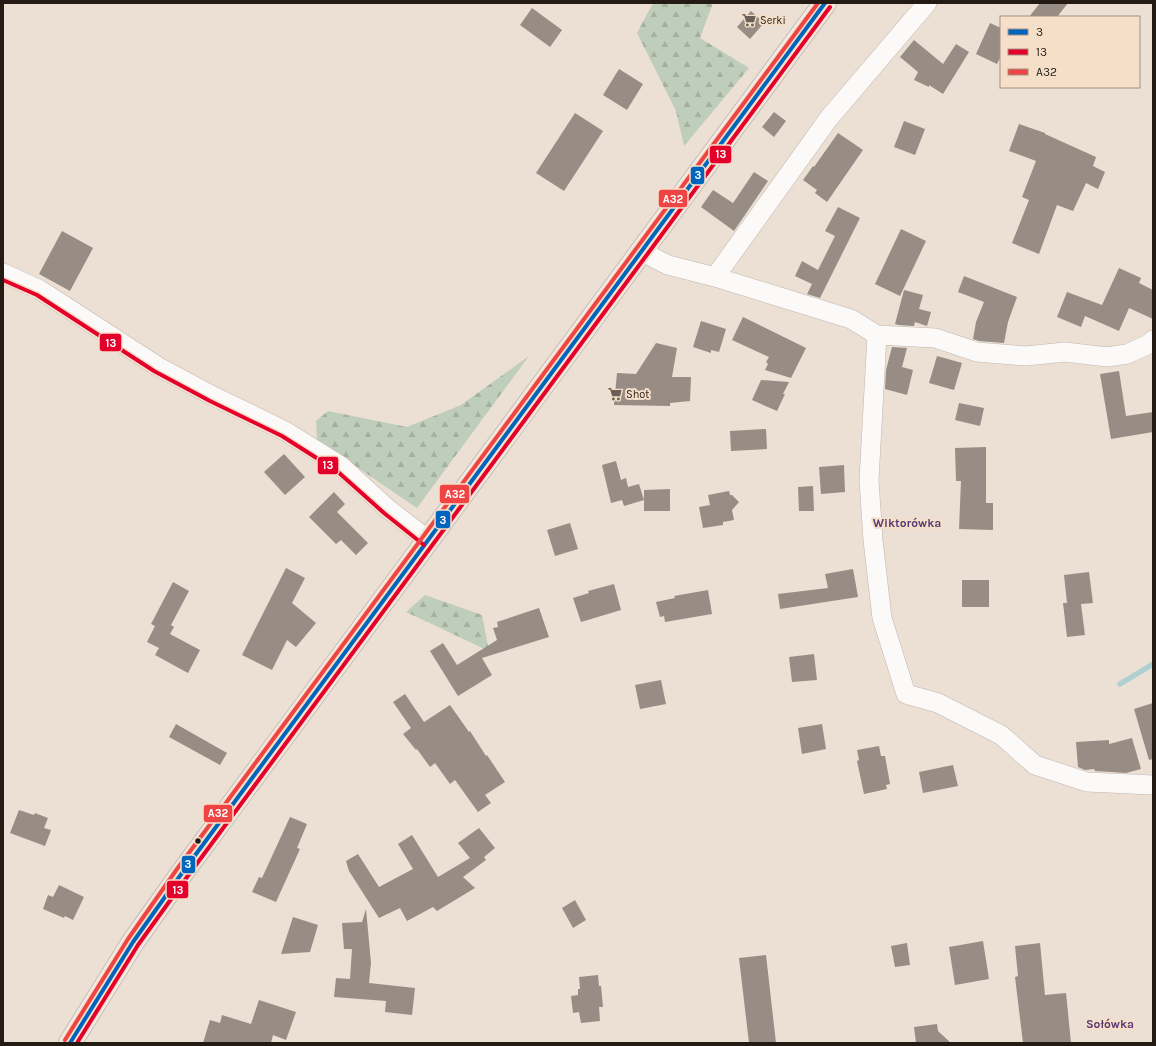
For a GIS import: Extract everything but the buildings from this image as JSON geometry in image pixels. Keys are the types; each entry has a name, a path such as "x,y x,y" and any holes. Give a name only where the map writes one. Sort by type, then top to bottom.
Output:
{"main road":[{"path":"70,1043 133,942 182,873 825,3"}],"street":[{"path":"715,276 829,118 927,3"},
{"path":"642,251 668,265 715,276 851,319 877,335 935,338 977,352 1026,356 1065,352 1107,357 1127,354 1149,344 1153,340"},
{"path":"3,273 40,290 157,366 285,431 341,466 388,509 428,540"},
{"path":"877,335 869,480 872,525 882,618 906,694 938,703 1001,735 1035,764 1087,782 1153,785"}],"green space":[{"path":"653,3 713,3 700,38 749,68 684,146 676,111 637,33"},
{"path":"529,356 417,508 317,440 316,421 328,411 407,427 461,405"},
{"path":"425,595 482,615 489,651 406,612"}],"waterway":[{"path":"1120,684 1153,664"}],"transit line":[{"name":"A32","path":"65,1040 128,939 177,869 818,3"},
{"name":"3","path":"70,1043 133,942 182,873 825,3"},
{"name":"13","path":"77,1043 138,945 187,877 830,7"},
{"name":"13","path":"3,280 37,295 154,371 210,401 282,436 337,471 384,513 424,545"}],"place":[{"name":"Serki","path":"749,20"},
{"name":"Shot","path":"615,394"}],"district":[{"name":"Wiktorówka","path":"907,523"},
{"name":"Sołówka","path":"1110,1024"}]}
